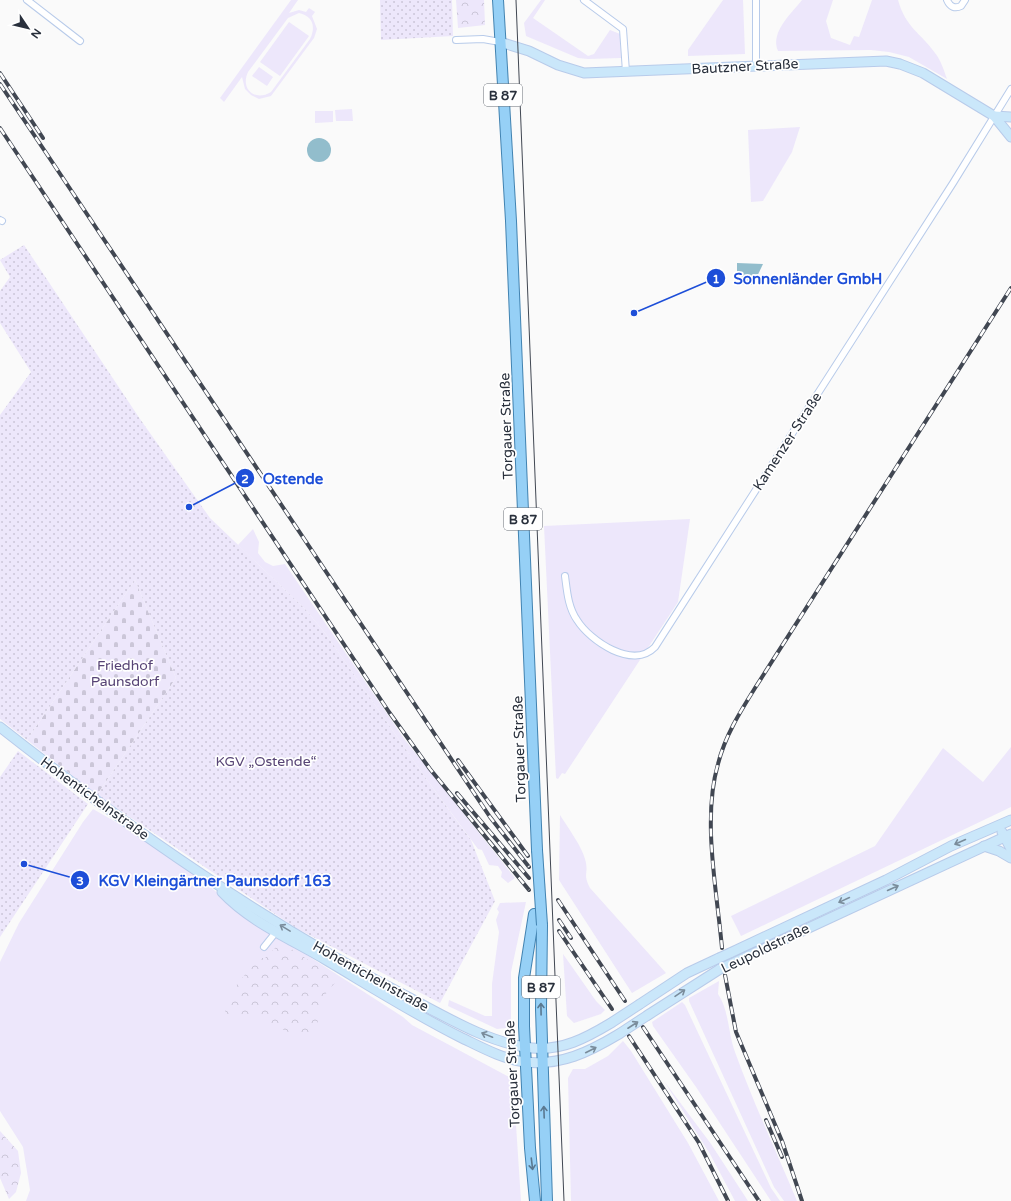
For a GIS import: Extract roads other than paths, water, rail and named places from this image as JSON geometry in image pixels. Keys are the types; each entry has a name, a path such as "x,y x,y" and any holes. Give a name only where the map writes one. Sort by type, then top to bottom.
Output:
{"main road":[{"name":"Torgauer Straße","path":"498,0 511,221 537,848 542,925 542,1062 547,1201"},
{"name":"Bautzner Straße","path":"500,42 529,51 578,72 626,72 874,60 893,62 923,73 994,116"},
{"path":"994,116 1011,117"},
{"path":"994,116 1011,136"},
{"name":"Hohentichelnstraße","path":"0,727 87,795 211,881 298,935 388,987 467,1026 498,1040 524,1047 542,1048"},
{"name":"Leupoldstraße","path":"542,1048 571,1044 587,1038 687,973 886,880 951,846 999,825 1010,823"},
{"path":"999,825 1007,835 1011,849"},
{"name":"Leupoldstraße","path":"525,1062 563,1060 580,1056 619,1034 731,964 1007,835"},
{"path":"984,846 992,848 1011,858"},
{"name":"Torgauer Straße","path":"535,1201 524,1047 524,978 534,914 537,848"},
{"name":"Hohentichelnstraße","path":"211,881 228,898 276,932 444,1029 504,1057 525,1062"}],"street":[{"path":"27,0 80,41"},
{"path":"584,0 623,29 626,72"},
{"path":"756,0 756,66"},
{"path":"947,0 950,6 956,8 962,6 965,0"},
{"name":"Bautzner Straße","path":"456,40 483,39 500,42"},
{"path":"994,116 1011,89"},
{"name":"Kamenzer Straße","path":"565,576 568,601 576,620 586,632 598,642 620,653 642,656 650,652 655,647 994,116"},
{"path":"264,947 276,932"}],"water":[{"path":"319,138 328,141 331,150 328,159 319,162 310,159 307,150 310,141"},
{"path":"737,263 763,264 753,285 737,284"}],"tram line":[{"path":"516,0 564,1201"}],"railway":[{"path":"0,73 43,138"},
{"path":"0,84 490,817 529,867"},
{"path":"0,128 389,712 430,769 529,890"},
{"path":"722,948 712,855 711,808 713,785 718,764 729,734 755,688 1011,288"},
{"path":"458,760 528,856"},
{"path":"457,793 529,878"},
{"path":"558,900 625,1001"},
{"path":"559,920 571,938"},
{"path":"559,931 612,1009"},
{"path":"725,975 736,1032 782,1141 802,1201"},
{"path":"643,1027 759,1201"},
{"path":"629,1036 699,1143 728,1201"},
{"path":"766,1120 782,1157"}],"place":[{"name":"Sonnenländer GmbH","path":"634,313"},
{"name":"Ostende","path":"189,507"},
{"name":"KGV Kleingärtner Paunsdorf 163","path":"24,864"}],"park label":[{"name":"Friedhof Paunsdorf","path":"125,674"},
{"name":"KGV „Ostende“","path":"266,761"}]}
